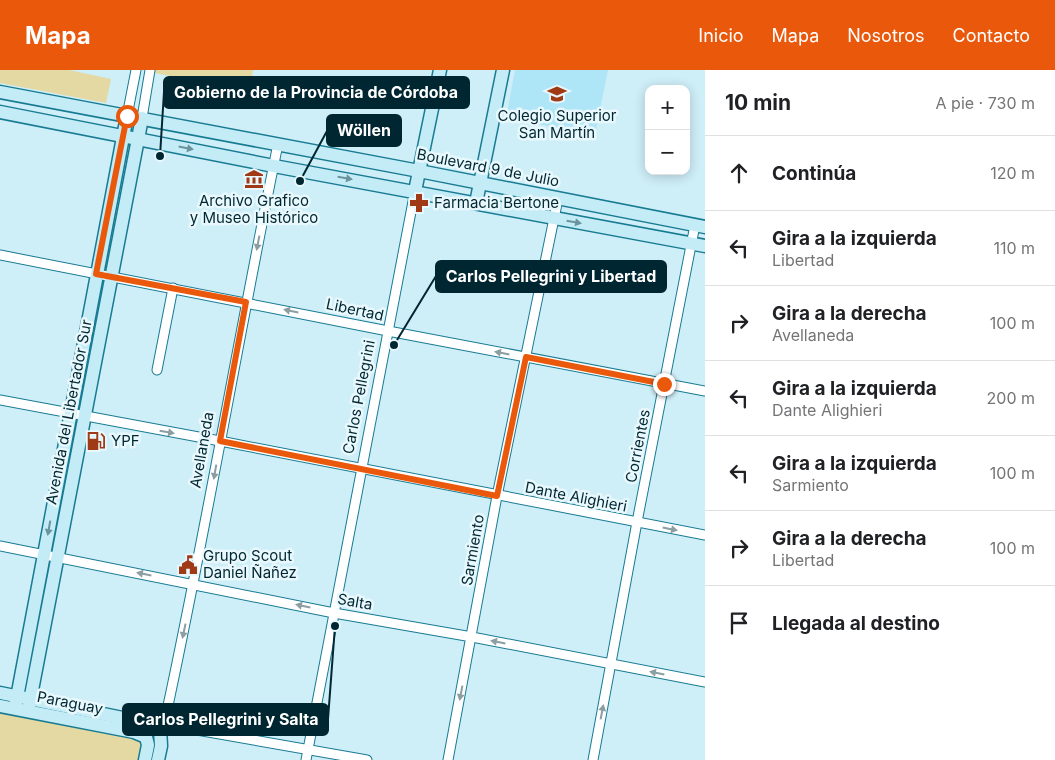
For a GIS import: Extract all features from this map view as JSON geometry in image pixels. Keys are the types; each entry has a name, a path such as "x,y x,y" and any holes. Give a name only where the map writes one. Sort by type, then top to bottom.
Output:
{"main road":[{"name":"Carlos Pellegrini","path":"415,191 440,70"},
{"path":"476,203 503,70"},
{"name":"Boulevard 9 de Julio","path":"0,92 700,226"},
{"path":"0,112 274,166 705,246"},
{"name":"Avenida del Libertador Sur","path":"16,702 127,116"},
{"name":"Avenida del Libertador Sur","path":"30,705 142,118"},
{"name":"Paraguay","path":"0,693 16,702 134,732 146,737"},
{"name":"Paraguay","path":"0,706 16,702"},
{"name":"Paraguay","path":"30,705 152,724 160,728"},
{"path":"145,760 148,745 146,737 160,728"},
{"name":"Avellaneda","path":"158,760 161,746 160,728"}],"street":[{"path":"127,116 136,70"},
{"path":"142,118 150,70"},
{"name":"Avellaneda","path":"160,728 166,715 194,584 246,302 278,144"},
{"name":"Carlos Pellegrini","path":"306,760 415,191"},
{"name":"Sarmiento","path":"448,760 497,496 558,199"},
{"name":"Corrientes","path":"593,760 637,522 692,244 700,226"},
{"name":"Libertad","path":"0,255 705,391"},
{"path":"157,370 173,288"},
{"name":"Dante Alighieri","path":"0,400 705,535"},
{"name":"Salta","path":"0,546 334,613 472,637 705,682"},
{"name":"Paraguay","path":"160,728 174,726 367,760"}],"shaded area":[{"path":"0,70 69,70 111,79 106,103 0,83"},
{"path":"155,70 253,70 250,91 154,73"},
{"name":"Colegio Superior San Martín","path":"515,70 608,70 595,135 506,118"},
{"path":"0,706 146,737 145,760 0,760"}],"place":[{"name":"Colegio Superior San Martín","path":"557,94"},
{"name":"Gobierno de la Provincia de Córdoba","path":"160,156"},
{"name":"Archivo Grafico y Museo Histórico","path":"254,179"},
{"name":"Wöllen","path":"300,181"},
{"name":"Farmacia Bertone","path":"419,203"},
{"name":"Carlos Pellegrini y Libertad","path":"394,345"},
{"name":"YPF","path":"96,441"},
{"name":"Grupo Scout Daniel Ñañez","path":"188,565"},
{"name":"Carlos Pellegrini y Salta","path":"335,626"}],"route":[{"path":"127,116 96,274 246,302 220,441 497,496 526,357 664,384"}]}
